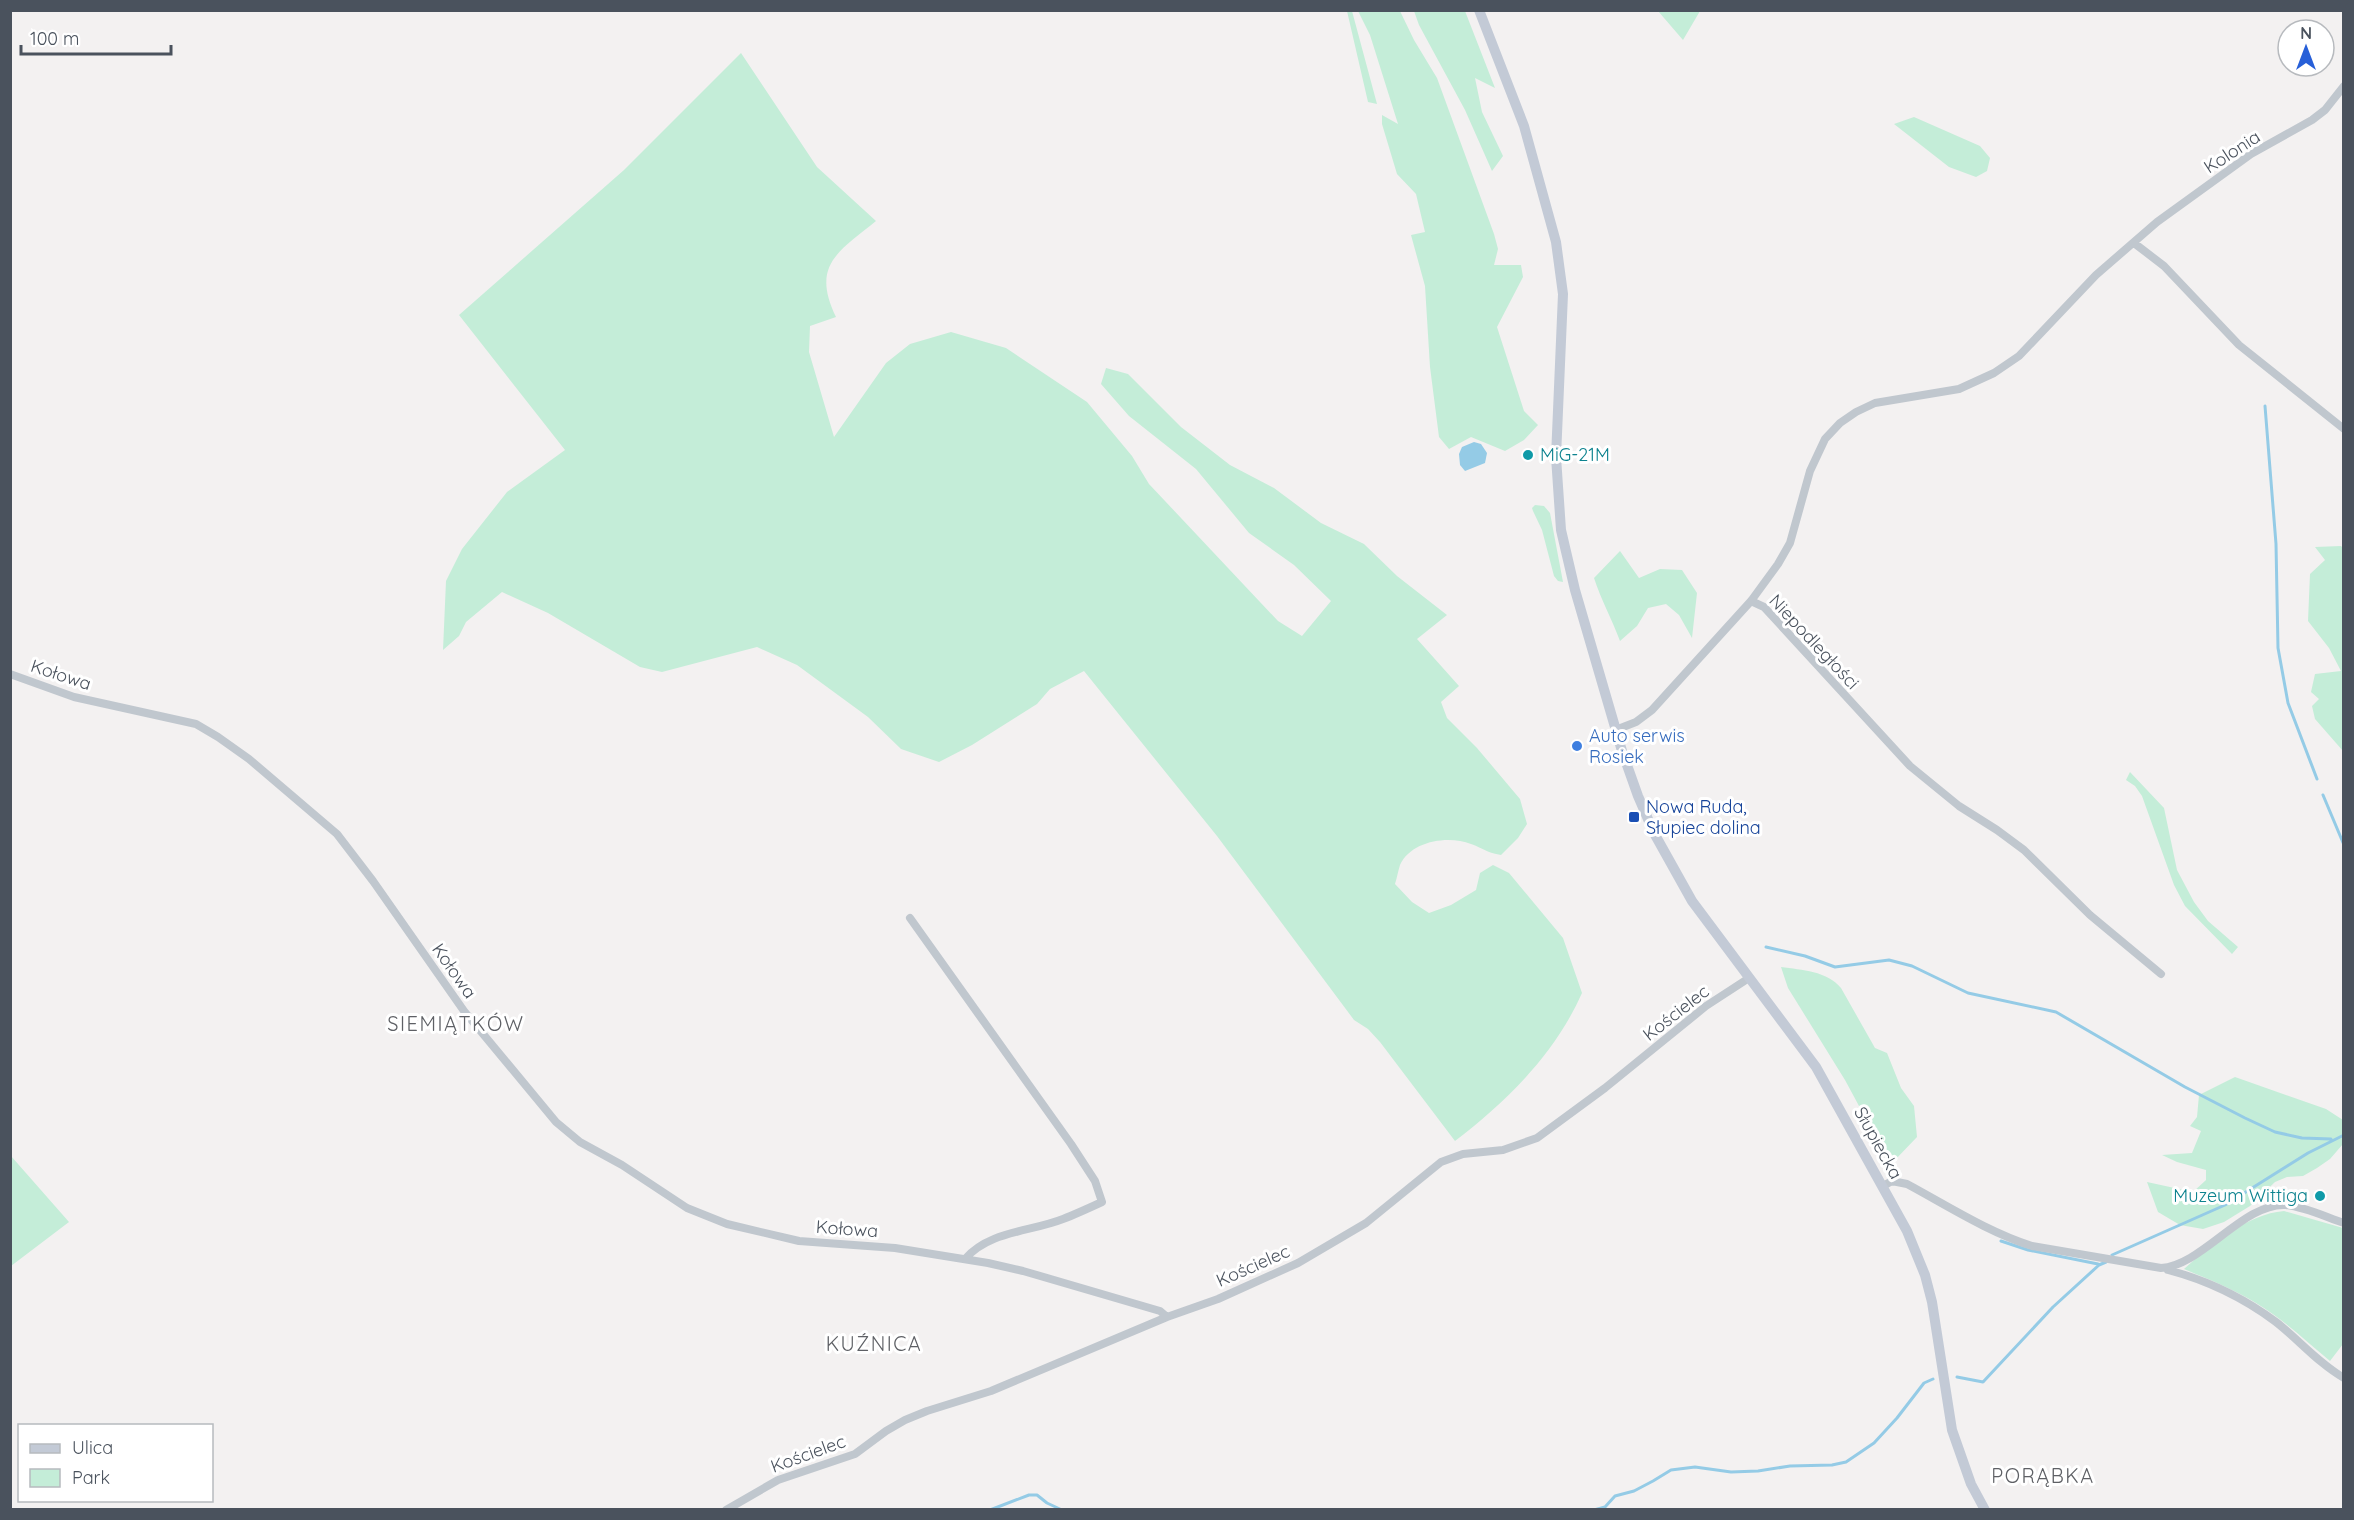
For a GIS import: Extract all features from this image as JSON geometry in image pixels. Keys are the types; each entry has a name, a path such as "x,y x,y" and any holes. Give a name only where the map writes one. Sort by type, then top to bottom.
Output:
{"main road":[{"name":"Słupiecka","path":"1479,10 1524,126 1556,242 1563,294 1556,457 1561,530 1575,590 1618,729 1622,751 1654,833 1692,902 1816,1067 1907,1231 1925,1275 1934,1311 1952,1430 1971,1485 1985,1509"}],"street":[{"name":"Kolonia","path":"2053,321 2096,275 2157,222 2252,154 2312,120 2325,110 2343,86"},
{"path":"2134,243 2164,266 2239,345 2343,429"},
{"name":"Niepodległości","path":"2053,321 2019,356 1994,373 1959,389 1875,404 1856,412 1840,423 1825,439 1810,471 1790,543 1751,601 1764,606 1844,697 1930,784 2024,850 2051,874 2090,915 2161,974"},
{"path":"1618,729 1636,722 1652,710 1751,601"},
{"name":"Kołowa","path":"10,674 74,697 196,723 276,780 343,841 373,880 451,994 556,1122 580,1142 622,1165 677,1203 706,1217 799,1241 895,1248 1023,1270 1160,1311 1167,1317"},
{"path":"910,918 1071,1144 1095,1181 1102,1202 1064,1219 987,1241 975,1247 965,1259"},
{"name":"Kościelec","path":"726,1509 778,1480 855,1454 886,1431 927,1410 991,1391 1167,1317 1258,1282 1332,1244 1366,1222 1441,1162 1463,1154 1503,1150 1537,1138 1605,1088 1706,1006 1749,978"},
{"path":"1883,1186 1892,1181 1907,1184 1988,1228 2032,1246 2161,1268 2203,1282 2255,1309 2276,1323 2313,1356 2343,1378"},
{"path":"2161,1268 2173,1267 2185,1261 2236,1225 2268,1208 2288,1205 2343,1223"}],"green space":[{"path":"1347,11 1352,11 1377,104 1368,102"},
{"path":"1358,11 1400,11 1437,78 1494,234 1498,249 1494,265 1521,265 1523,277 1497,327 1524,411 1538,425 1524,440 1505,451 1471,437 1449,449 1439,437 1430,367 1425,286 1411,235 1425,232 1416,194 1397,174 1382,124 1382,115 1398,124 1370,35"},
{"path":"1414,11 1465,11 1495,88 1475,78 1482,112 1503,156 1492,171 1465,110 1419,25"},
{"path":"1658,11 1700,11 1683,40"},
{"path":"741,53 817,167 876,221 840,251 832,261 826,284 836,317 810,326 809,352 834,437 886,363 910,344 951,332 1006,348 1087,402 1132,456 1149,484 1278,621 1302,636 1331,601 1294,565 1249,533 1196,469 1129,416 1101,384 1106,368 1128,374 1181,427 1230,465 1274,488 1321,523 1364,544 1397,576 1447,615 1417,639 1459,686 1441,702 1447,718 1477,748 1520,799 1527,824 1518,838 1501,855 1462,841 1441,840 1421,845 1405,857 1400,865 1395,884 1412,902 1429,913 1451,905 1476,890 1480,873 1493,865 1509,873 1563,938 1582,993 1558,1036 1528,1075 1493,1110 1455,1141 1380,1042 1368,1029 1354,1020 1217,836 1084,671 1050,689 1037,704 972,745 939,762 901,749 868,717 797,665 757,647 662,672 640,667 548,613 502,592 466,622 459,636 443,650 446,581 462,549 507,492 565,450 459,315 624,170"},
{"path":"1914,117 1980,146 1990,158 1987,171 1976,177 1949,167 1894,124"},
{"path":"1535,505 1544,506 1550,513 1563,582 1558,581 1554,576 1542,530 1532,508"},
{"path":"2341,546 2344,549 2343,751 2315,719 2312,706 2319,699 2311,692 2315,674 2341,671 2329,648 2308,621 2310,574 2325,560 2315,547"},
{"path":"1620,551 1639,578 1660,569 1682,570 1697,593 1692,638 1679,615 1666,604 1648,608 1637,626 1620,641 1594,578"},
{"path":"2130,772 2164,808 2177,870 2194,902 2208,921 2238,947 2232,954 2185,906 2174,885 2142,796 2135,786 2126,780"},
{"path":"1781,967 1814,972 1835,982 1841,988 1875,1048 1887,1053 1901,1088 1914,1106 1917,1137 1894,1161 1886,1156 1845,1080 1788,988"},
{"path":"2235,1077 2326,1109 2343,1120 2343,1144 2330,1159 2317,1168 2303,1176 2287,1177 2275,1182 2250,1206 2224,1222 2203,1229 2180,1225 2158,1212 2147,1182 2193,1192 2206,1180 2206,1170 2162,1155 2192,1153 2201,1131 2190,1126 2197,1117 2199,1095"},
{"path":"11,1156 69,1222 10,1266"},
{"path":"2284,1211 2343,1228 2343,1344 2330,1361 2266,1309 2184,1269 2243,1224 2270,1213"}],"water":[{"path":"1474,442 1481,444 1487,453 1485,463 1465,471 1460,465 1459,454 1462,447"}],"waterway":[{"path":"2265,406 2276,544 2278,648 2288,703 2317,779"},
{"path":"2323,795 2344,845"},
{"path":"1766,947 1805,956 1835,967 1889,960 1912,966 1968,993 2056,1012 2185,1087 2275,1132 2302,1138 2331,1139"},
{"path":"2112,1255 2225,1205 2308,1153 2344,1135"},
{"path":"2001,1241 2028,1250 2098,1264"},
{"path":"1957,1377 1983,1382 2053,1307 2099,1265 2106,1262"},
{"path":"1594,1510 1605,1507 1615,1496 1634,1491 1671,1470 1695,1467 1731,1472 1758,1471 1846,1462 1874,1443 1924,1383 1933,1379"},
{"path":"990,1510 1029,1495 1037,1495 1062,1510"}],"place":[{"name":"MiG-21M","path":"1528,455"},
{"name":"Auto serwis Rosiek","path":"1577,746"},
{"name":"Nowa Ruda, Słupiec dolina","path":"1634,817"},
{"name":"Muzeum Wittiga","path":"2320,1196"}],"district":[{"name":"SIEMIĄTKÓW","path":"456,1024"},
{"name":"KUŹNICA","path":"874,1344"},
{"name":"PORĄBKA","path":"2043,1476"}]}
